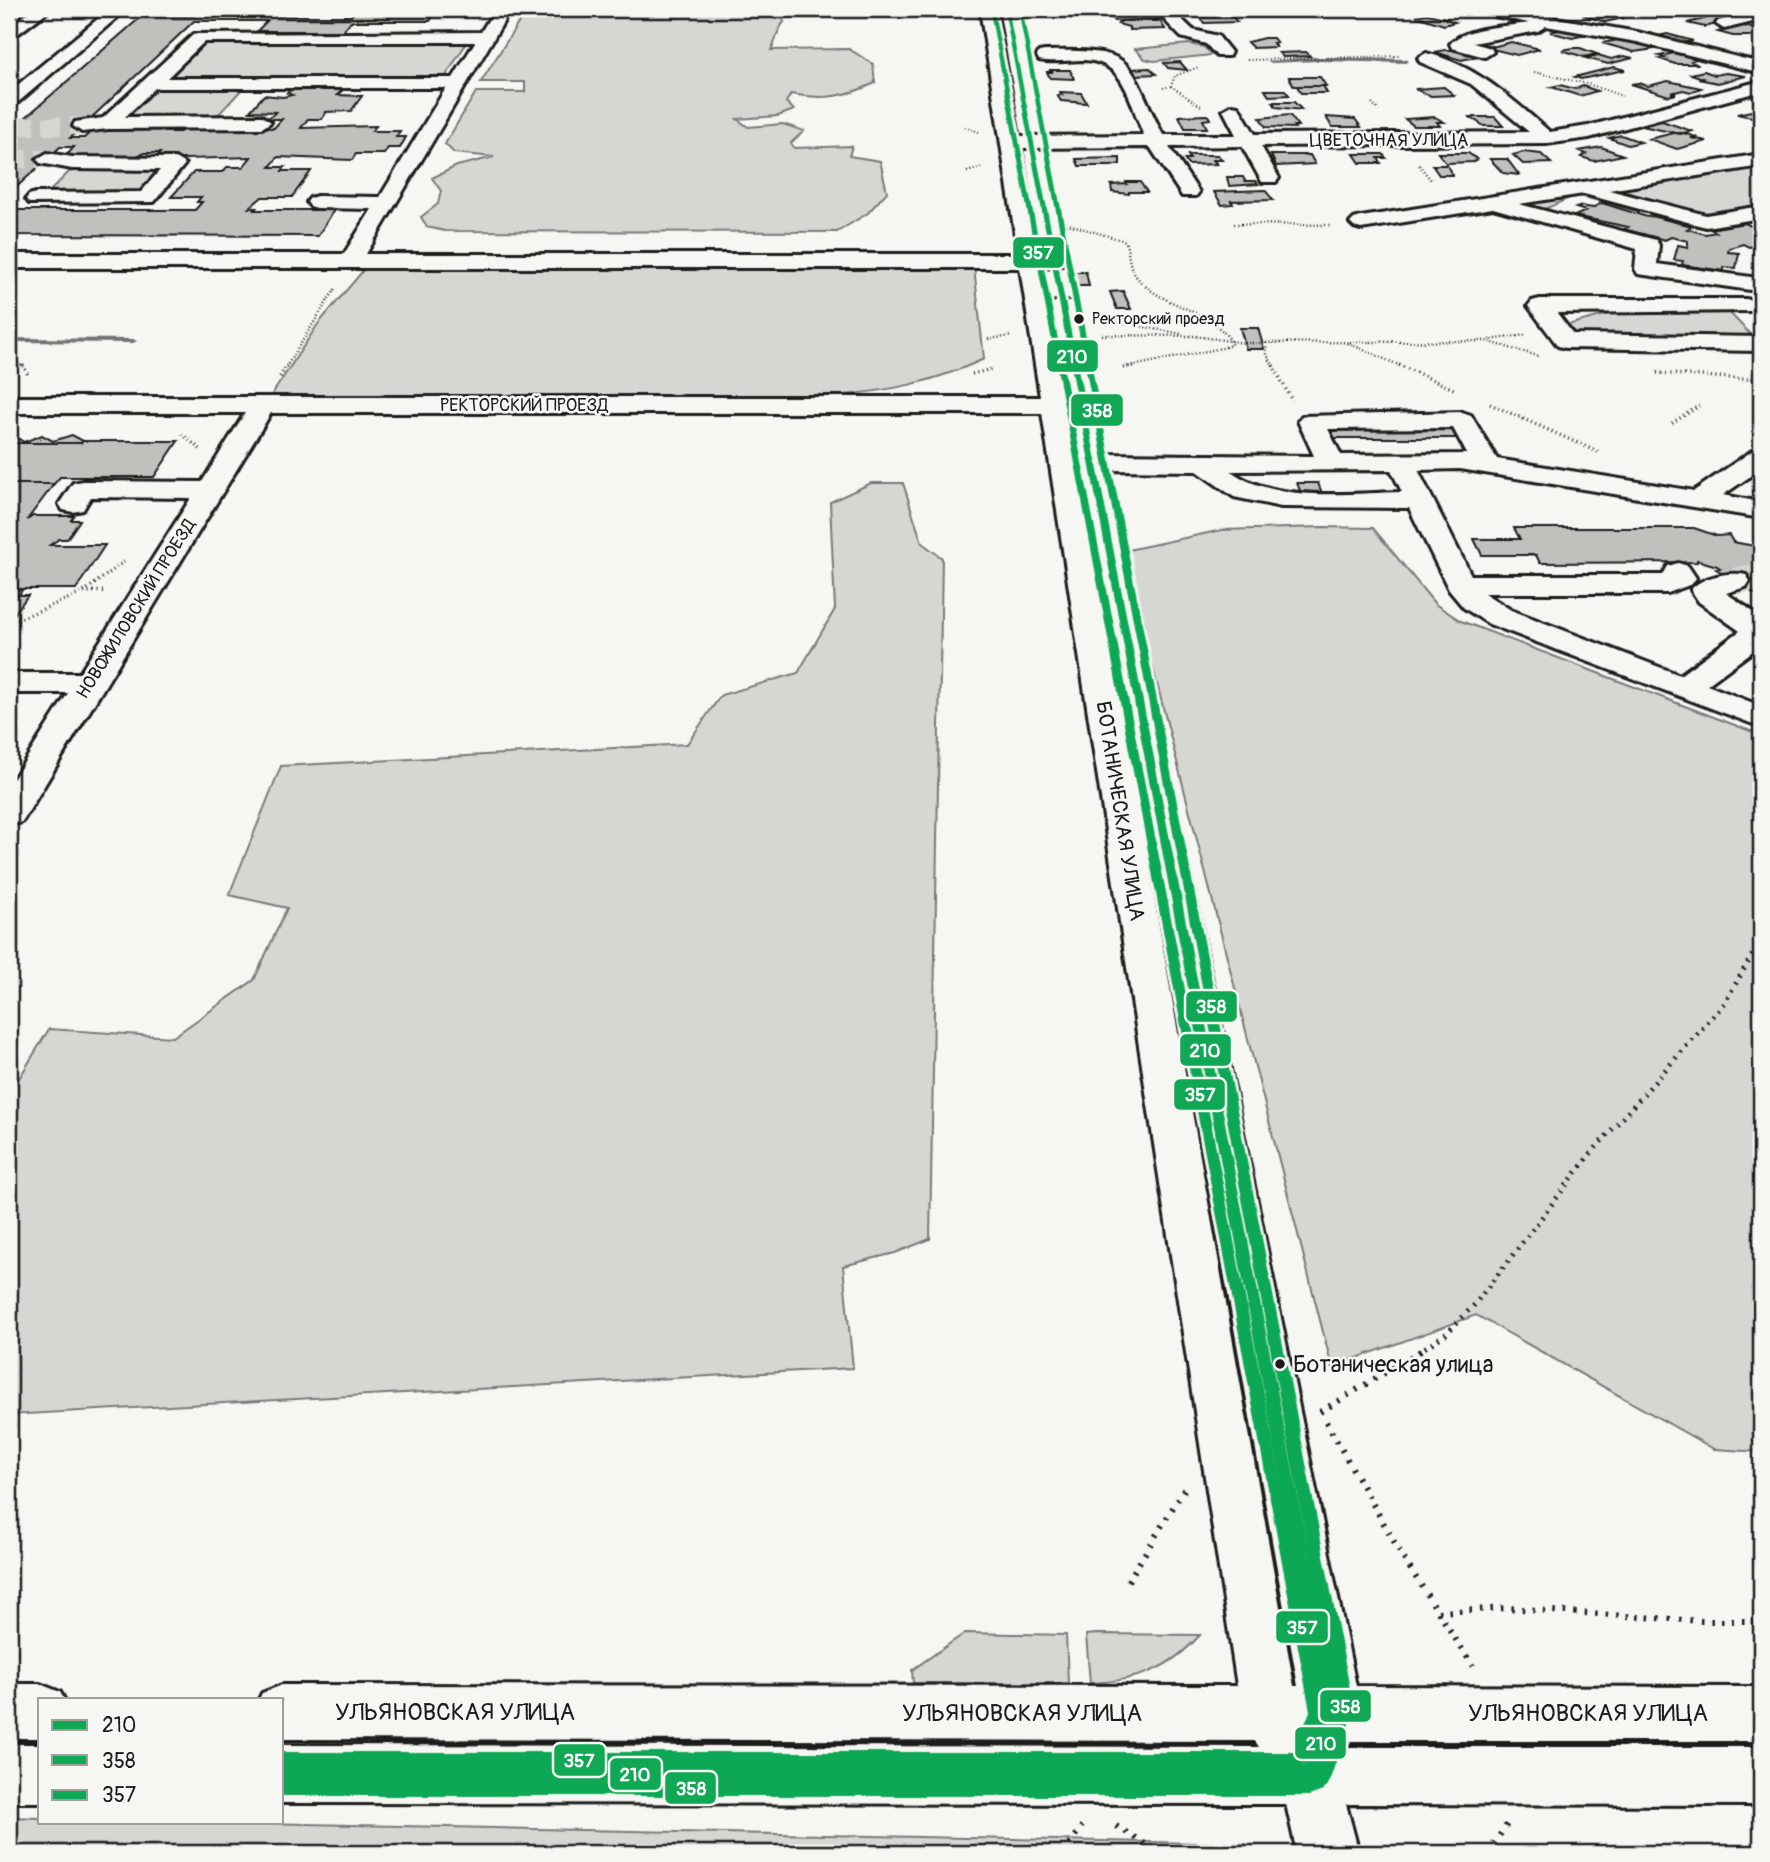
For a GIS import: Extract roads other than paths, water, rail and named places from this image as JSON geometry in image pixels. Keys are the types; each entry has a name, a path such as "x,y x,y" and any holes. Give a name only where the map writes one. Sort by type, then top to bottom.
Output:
{"street":[{"path":"9,33 43,9"},
{"path":"9,101 119,9"},
{"path":"351,261 503,9"},
{"name":"БОТАНИЧЕСКАЯ УЛИЦА","path":"988,9 1020,142 1054,261 1081,404 1077,462 1270,1712 1309,1774 1328,1853"},
{"name":"БОТАНИЧЕСКАЯ УЛИЦА","path":"1006,9 1029,261 1052,405 1077,462 1332,1712"},
{"path":"1162,9 1187,34 1212,40 1224,55"},
{"path":"1745,9 1761,14"},
{"path":"1501,13 1525,15 1637,37 1761,68"},
{"path":"1724,24 1761,14"},
{"path":"1485,52 1458,44 1470,38 1557,21"},
{"path":"108,123 200,37 221,32 386,31 486,37"},
{"path":"1045,56 1112,59 1119,64 1157,141 1189,192"},
{"path":"1426,58 1451,65 1495,91 1546,138"},
{"path":"150,83 458,83"},
{"path":"217,122 251,84"},
{"name":"ЦВЕТОЧНАЯ УЛИЦА","path":"1020,142 1546,138 1589,132 1761,86"},
{"path":"1232,110 1269,178"},
{"path":"82,126 108,123 262,122"},
{"path":"47,159 72,163 176,164 147,198 36,199 72,163"},
{"path":"1361,223 1761,160"},
{"path":"1578,188 1706,221 1756,216"},
{"path":"317,202 386,203"},
{"path":"1486,202 1648,245 1646,269 1753,293"},
{"path":"9,261 1054,261"},
{"path":"1753,293 1540,306 1566,341 1761,344"},
{"name":"РЕКТОРСКИЙ ПРОЕЗД","path":"9,405 1081,404"},
{"name":"НОВОЖИЛОВСКИЙ ПРОЕЗД","path":"9,814 20,777 90,683 263,405"},
{"path":"1331,463 1311,421 1462,421 1486,464"},
{"path":"1700,499 1761,457"},
{"path":"1077,462 1486,464 1700,499 1755,511"},
{"path":"1401,462 1460,584 1475,602 1500,617 1761,717"},
{"path":"1203,463 1246,492 1273,497 1418,500"},
{"path":"73,504 83,489 210,490"},
{"path":"1460,584 1668,584 1681,578 1678,572"},
{"path":"1683,688 1756,632 1752,625 1710,596 1706,590 1735,581"},
{"path":"9,683 90,683"},
{"path":"9,1711 38,1711"},
{"name":"УЛЬЯНОВСКАЯ УЛИЦА","path":"284,1712 1761,1714"},
{"path":"1309,1774 1332,1712"},
{"path":"9,1773 38,1773"},
{"path":"284,1774 1761,1776"}],"waterway":[{"path":"1173,11 1188,12"},
{"path":"1271,61 1406,61"},
{"path":"9,340 133,341"}],"tunnel":[{"path":"16,126 82,126"},
{"path":"9,159 47,159"},
{"path":"1735,581 1761,576"}],"place":[{"name":"Ректорский проезд","path":"1079,319"},
{"name":"Ботаническая улица","path":"1280,1364"}]}
